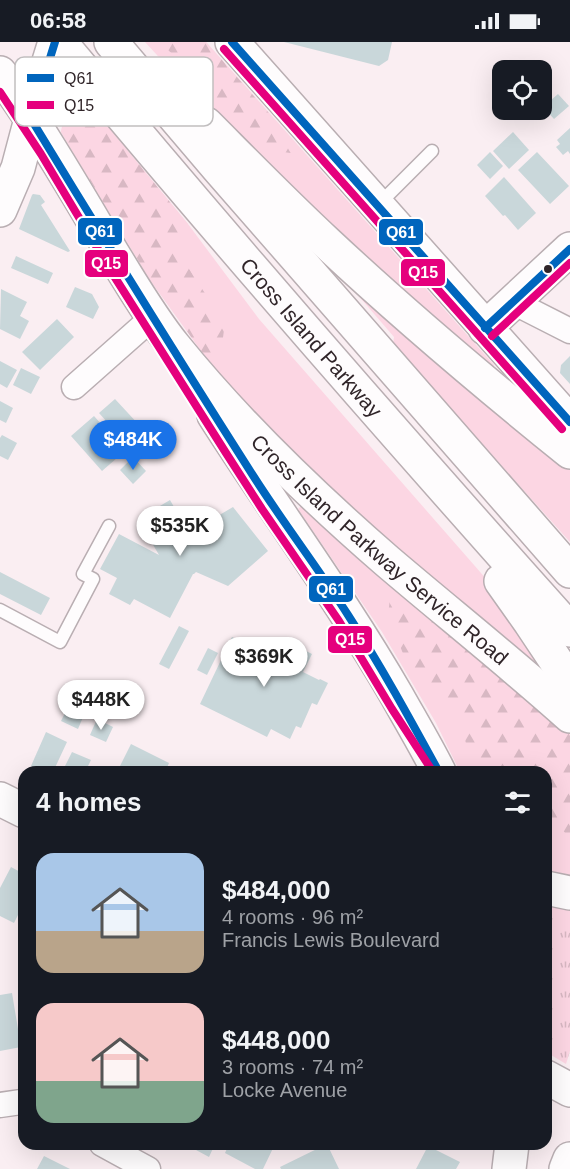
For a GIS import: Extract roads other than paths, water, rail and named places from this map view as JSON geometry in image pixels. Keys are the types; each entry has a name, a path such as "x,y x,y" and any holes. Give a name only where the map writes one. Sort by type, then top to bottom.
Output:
{"main road":[{"name":"Cross Island Parkway","path":"111,42 124,57"},
{"path":"125,42 140,57"},
{"path":"232,42 570,422"},
{"name":"Cross Island Parkway Service Road","path":"0,73 15,95"},
{"path":"0,210 18,168 29,126"},
{"name":"Cross Island Parkway Service Road","path":"35,126 171,343 244,425 288,470 362,538 570,716"},
{"name":"Cross Island Parkway","path":"125,126 210,219 570,630"},
{"name":"Cross Island Parkway","path":"182,126 570,571"},
{"path":"208,126 342,257 570,452"},
{"path":"485,328 570,249"},
{"path":"153,317 271,502 348,615 436,766"},
{"path":"390,426 521,608 570,682"},
{"path":"401,704 441,766"},
{"path":"0,799 18,808"},
{"path":"552,889 570,893"},
{"path":"552,1080 570,1090"},
{"path":"509,1169 511,1150"},
{"path":"566,1169 570,1159"}],"street":[{"path":"513,302 570,331"},
{"path":"74,387 153,317"},
{"path":"0,1105 18,1102"},
{"path":"113,1150 148,1169"}],"lane":[{"path":"377,206 432,151"},
{"path":"0,610 60,642 93,579 84,574 108,526"}]}
